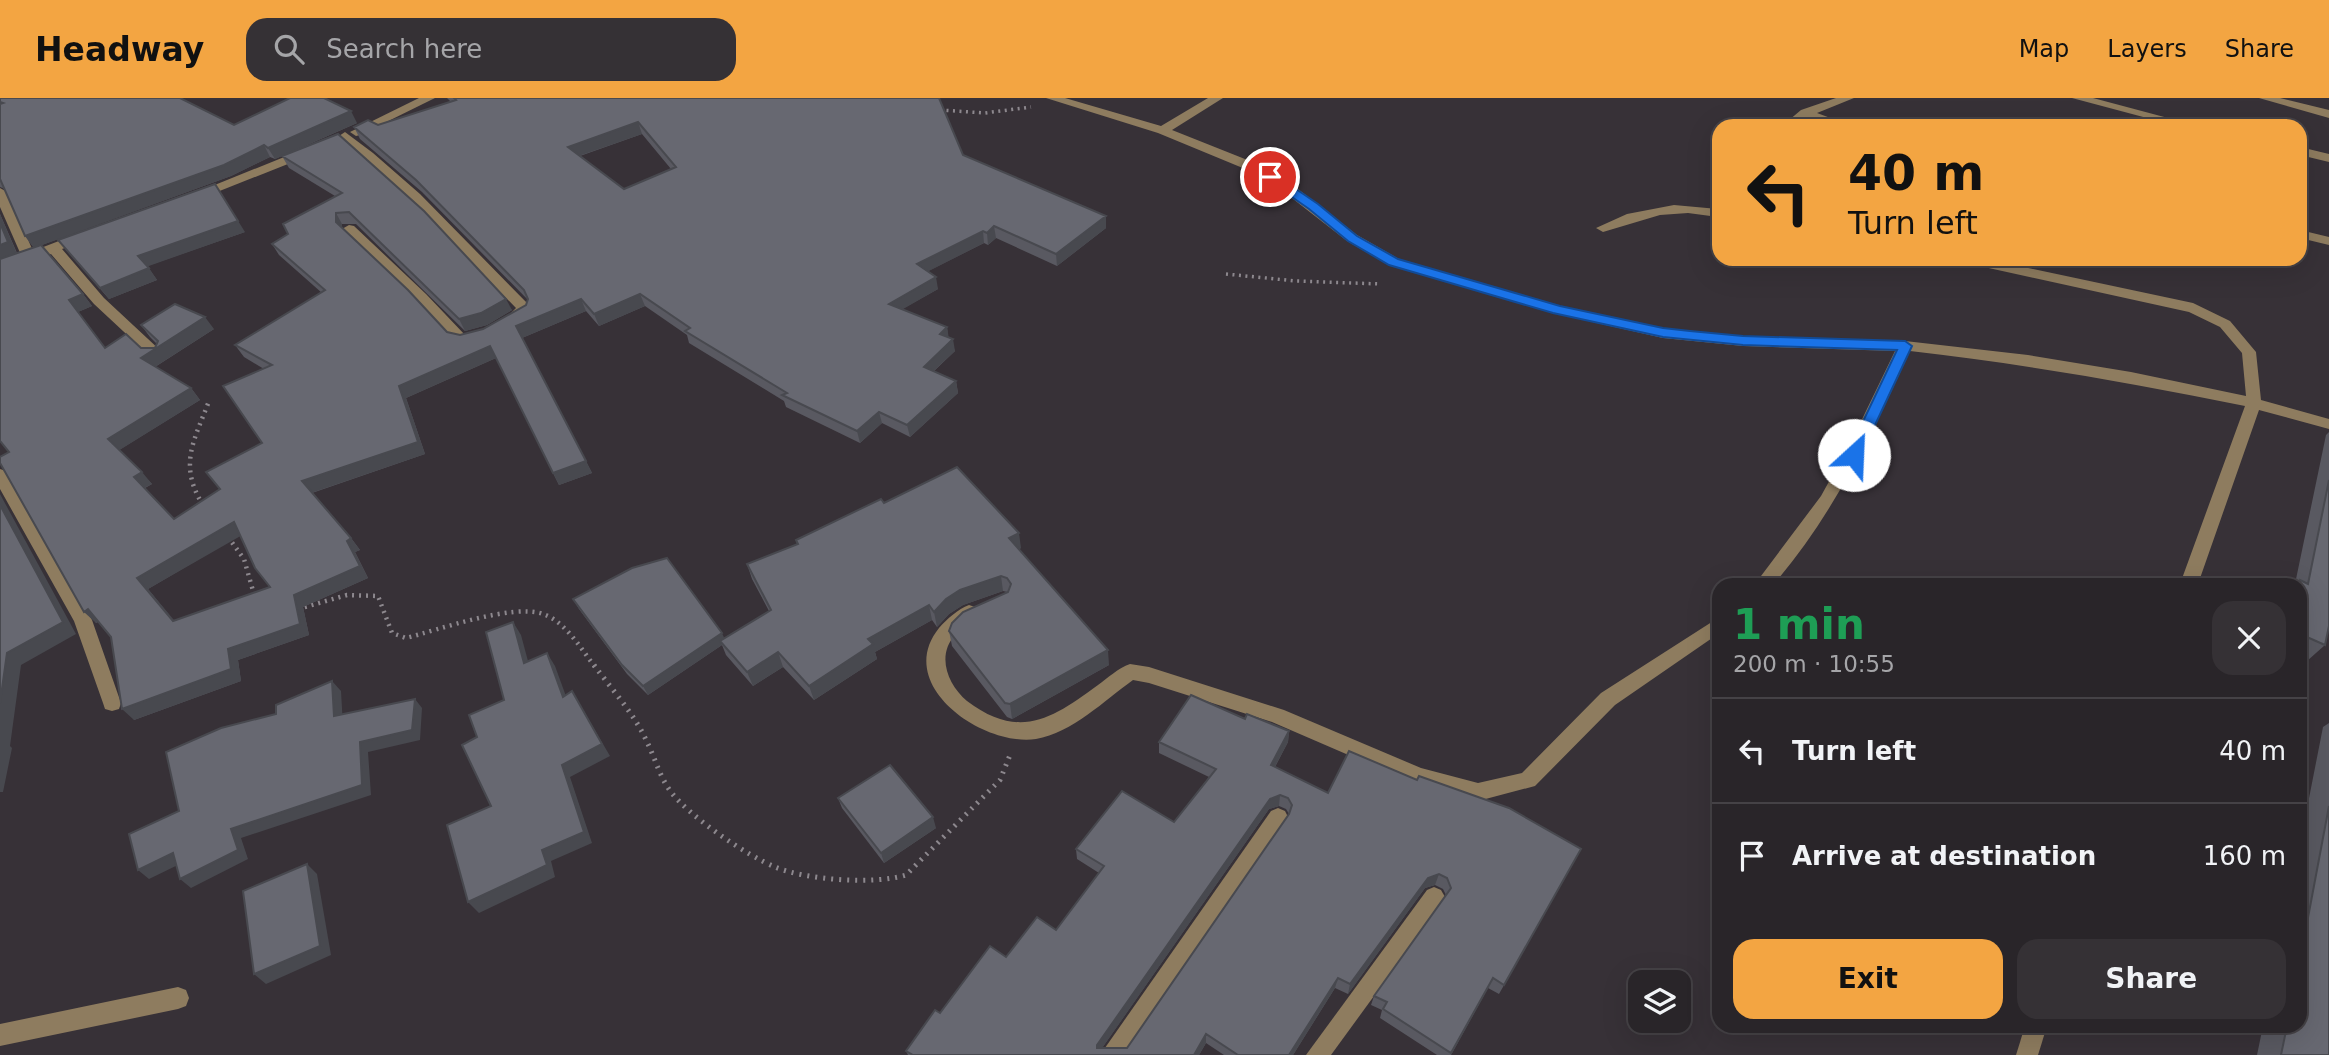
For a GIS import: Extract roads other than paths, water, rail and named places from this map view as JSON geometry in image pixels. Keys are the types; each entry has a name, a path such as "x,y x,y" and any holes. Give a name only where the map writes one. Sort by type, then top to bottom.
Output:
{"street":[{"path":"183,200 333,141 429,98"},
{"path":"1052,98 1162,130 1255,168 1284,185 1352,238 1394,262 1558,310 1663,332 1743,341 1905,346 2041,362 2131,377 2253,403 2329,424"},
{"path":"1162,130 1217,98"},
{"path":"1797,119 1805,113 1848,98"},
{"path":"2078,98 2164,119"},
{"path":"2265,98 2329,114"},
{"path":"1805,113 1824,119"},
{"path":"333,141 407,189 523,307 524,312 518,318 490,330 464,340 460,339 421,297 349,229"},
{"path":"2307,153 2329,158"},
{"path":"0,192 29,257"},
{"path":"1603,228 1657,209 1712,213"},
{"path":"0,268 92,234"},
{"path":"2307,235 2329,241"},
{"path":"53,248 99,301 157,355"},
{"path":"2000,266 2148,296 2209,314 2225,324 2249,352 2253,403 2191,578"},
{"path":"1769,578 1825,506 1854,455 1905,346"},
{"path":"0,475 83,620 112,703"},
{"path":"991,604 970,612 948,630 938,647 935,668 947,692 966,713 998,728 1037,731 1063,718 1130,672 1149,674 1277,716 1418,776 1478,792 1528,780 1608,699 1712,629"},
{"path":"1111,1055 1278,817"},
{"path":"1317,1055 1434,897"},
{"path":"0,1035 178,998"},
{"path":"2027,1055 2034,1033"}]}
